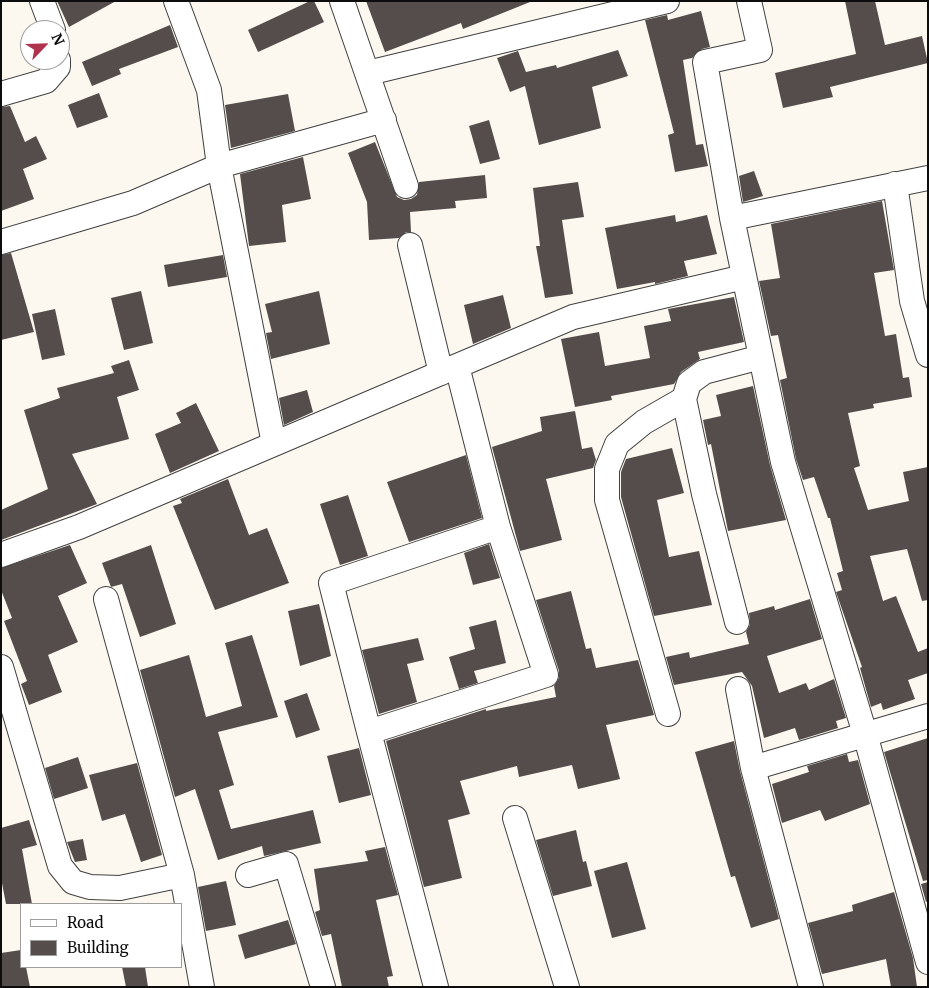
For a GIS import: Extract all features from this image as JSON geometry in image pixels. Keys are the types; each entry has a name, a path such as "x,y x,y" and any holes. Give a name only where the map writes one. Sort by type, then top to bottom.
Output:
{"street":[{"path":"42,1 49,20"},
{"path":"176,1 208,90 219,166 274,444"},
{"path":"342,1 406,186"},
{"path":"368,73 667,1"},
{"path":"749,1 760,50 705,62 732,218 783,462 866,734 928,962"},
{"path":"1,94 46,81 55,70"},
{"path":"1,242 133,203 219,166 384,120"},
{"path":"732,218 928,178"},
{"path":"895,184 912,301 928,355"},
{"path":"369,732 546,675 410,246"},
{"path":"1,555 79,527 572,317 744,277"},
{"path":"737,622 704,494 684,399 689,383 704,372 761,357"},
{"path":"668,714 607,500 606,469 617,444 644,422 684,399"},
{"path":"436,987 331,583 498,527"},
{"path":"106,600 182,876 202,987"},
{"path":"1,668 60,866 73,882 90,887 120,888 182,876"},
{"path":"738,688 753,768 811,987"},
{"path":"753,768 928,716"},
{"path":"515,818 567,987"},
{"path":"248,875 286,864 323,987"}],"building":[{"path":"57,1 116,1 70,26 70,20 66,20"},
{"path":"310,1 314,1 324,22 258,52 248,30"},
{"path":"366,1 530,2 463,29 461,23 385,52"},
{"path":"845,1 875,1 885,45 922,36 928,63 830,87 833,97 783,108 775,73 856,54"},
{"path":"701,11 710,47 702,49 692,58 683,60 696,145 703,144 708,166 675,172 668,135 674,133 645,20 667,15 668,20"},
{"path":"170,25 178,47 119,69 121,74 92,86 82,62"},
{"path":"618,50 628,76 592,87 601,128 539,145 525,86 510,92 497,58 518,51 526,72 556,65 557,68"},
{"path":"99,93 108,117 77,128 68,105"},
{"path":"288,94 295,131 231,148 225,105"},
{"path":"10,106 25,142 36,136 47,159 23,169 34,199 1,211 1,107"},
{"path":"489,120 500,159 480,164 469,126"},
{"path":"375,142 397,197 404,200 411,199 417,195 419,182 485,175 487,198 455,201 456,208 410,212 411,232 406,232 399,238 369,240 367,202 348,153"},
{"path":"303,157 311,199 282,205 286,242 249,246 240,174"},
{"path":"754,171 763,196 743,202 739,176"},
{"path":"578,182 584,217 562,220 573,294 545,298 536,246 540,246 533,188"},
{"path":"882,201 894,270 874,273 885,336 896,334 903,378 909,377 912,397 873,404 874,408 848,413 860,466 854,468 868,510 909,501 903,472 928,467 928,600 922,601 907,549 870,556 883,601 896,596 918,652 928,648 928,673 908,680 915,699 883,710 881,703 871,707 860,668 862,667 836,592 842,590 837,573 843,571 830,518 828,518 814,477 803,480 796,459 780,380 787,378 778,335 771,336 759,281 780,278 771,224"},
{"path":"675,215 676,222 707,215 717,254 684,261 688,276 655,284 655,282 617,289 605,228"},
{"path":"11,253 34,332 1,340 1,255"},
{"path":"223,255 227,277 168,287 164,265"},
{"path":"141,291 153,343 124,350 111,298"},
{"path":"319,291 330,344 271,359 266,333 272,332 265,304"},
{"path":"503,295 511,328 473,344 464,305"},
{"path":"734,297 744,342 698,352 700,359 681,372 674,384 611,396 612,400 575,407 561,339 599,332 605,366 650,358 644,326 671,321 668,309"},
{"path":"55,309 65,355 42,360 32,314"},
{"path":"129,360 139,390 117,397 129,439 72,454 97,504 1,540 1,510 48,489 24,410 60,398 57,388 114,373 111,366"},
{"path":"753,386 770,465 786,520 728,531 711,444 708,445 703,420 721,416 716,395"},
{"path":"307,390 313,412 284,425 279,398"},
{"path":"196,403 219,451 170,473 155,434 181,423 176,413"},
{"path":"575,411 582,449 592,447 596,460 593,468 546,479 562,540 520,551 492,447 542,431 540,417"},
{"path":"672,448 684,493 657,500 669,557 699,551 712,605 654,616 621,497 621,472 626,459"},
{"path":"466,455 482,518 409,542 387,482"},
{"path":"228,479 249,535 267,528 289,583 215,610 173,506 182,503 180,499"},
{"path":"348,495 368,556 340,565 320,504"},
{"path":"489,544 500,578 473,585 464,553"},
{"path":"70,545 87,583 58,596 78,642 48,655 62,692 29,705 21,684 27,681 4,621 12,618 1,590 1,568"},
{"path":"151,545 176,624 140,637 122,584 111,587 102,563"},
{"path":"571,591 586,649 591,648 596,668 638,660 654,715 606,725 620,779 578,789 572,765 519,777 517,766 460,781 470,814 448,820 462,878 424,887 386,741 486,709 486,711 556,697 554,686 559,678 559,671 536,600"},
{"path":"810,599 822,639 767,656 779,693 806,683 809,690 834,679 846,718 836,721 838,728 799,740 795,728 764,738 752,686 742,672 674,685 666,657 689,652 690,658 749,644 746,632 750,625 749,613 774,606 775,610"},
{"path":"319,604 331,656 300,666 288,611"},
{"path":"496,620 506,663 474,671 478,683 459,689 449,657 475,649 469,627"},
{"path":"252,635 278,717 218,732 234,785 219,790 231,829 313,810 321,843 264,856 262,846 218,860 195,789 175,797 140,670 189,655 206,717 242,706 225,643"},
{"path":"418,638 424,660 407,664 417,702 379,714 362,650"},
{"path":"307,693 320,730 296,738 284,701"},
{"path":"928,738 928,880 923,881 884,752"},
{"path":"734,741 740,771 779,919 751,928 735,876 731,877 695,752"},
{"path":"359,748 371,795 339,803 327,756"},
{"path":"847,754 849,762 858,760 870,804 825,821 820,810 782,823 772,784 809,772 807,766"},
{"path":"78,757 88,788 54,799 45,768"},
{"path":"137,763 162,855 141,862 125,814 102,821 89,775"},
{"path":"29,820 37,845 22,849 32,903 6,904 1,878 1,828"},
{"path":"576,830 583,862 586,861 592,886 553,896 536,840"},
{"path":"83,839 87,860 75,862 67,842"},
{"path":"385,847 398,895 376,900 393,976 387,977 389,987 342,987 331,934 322,936 315,912 320,910 314,869 368,861 365,851"},
{"path":"627,862 646,929 612,938 594,871"},
{"path":"226,881 236,925 206,931 198,887"},
{"path":"928,882 928,901 926,902 921,884"},
{"path":"894,892 913,958 917,987 891,987 886,959 822,974 808,923 853,911 852,905"},
{"path":"288,920 296,944 245,959 238,935"},
{"path":"20,950 20,968 26,968 30,987 1,987 1,953"},
{"path":"122,968 145,968 148,987 126,987"}]}
